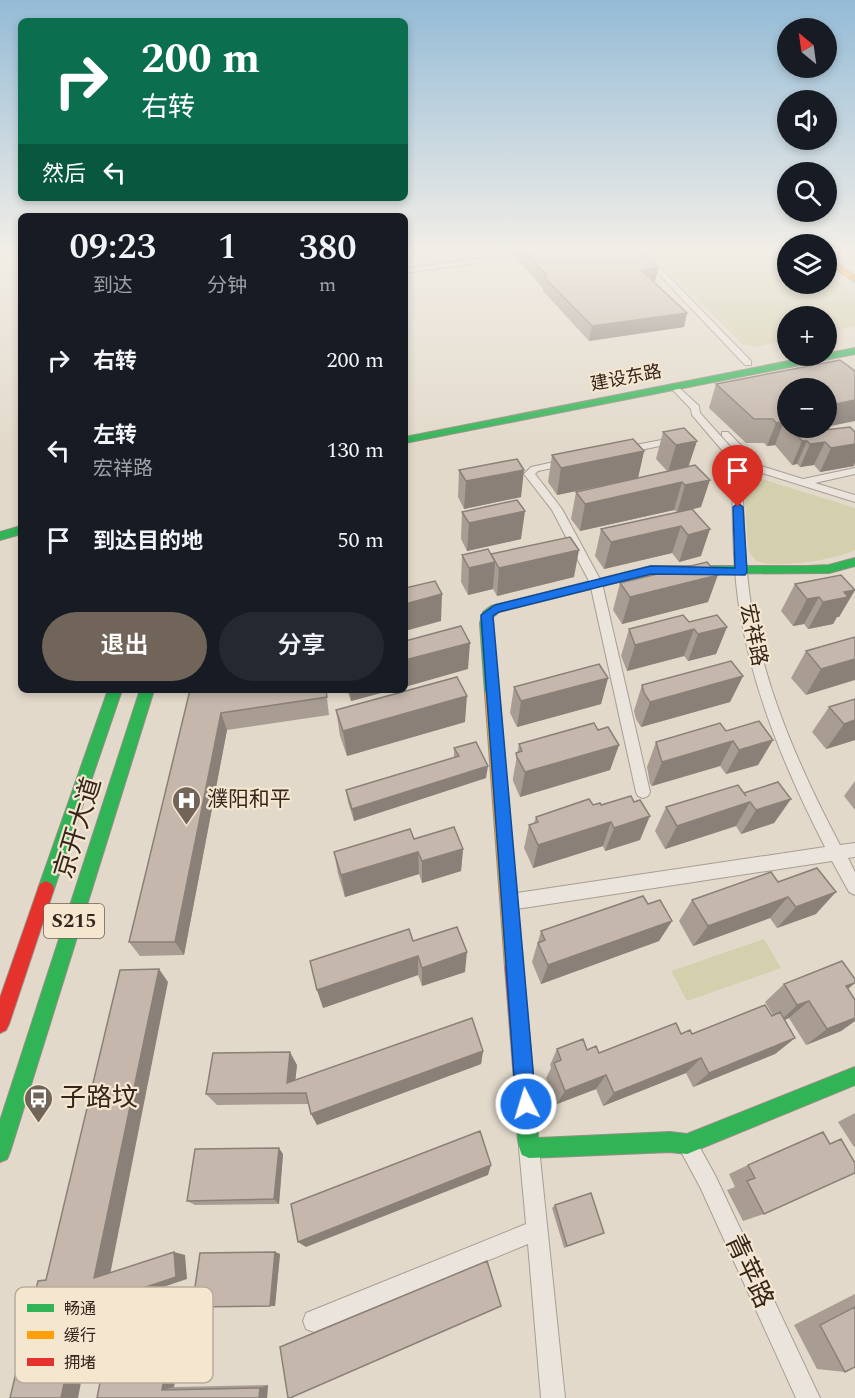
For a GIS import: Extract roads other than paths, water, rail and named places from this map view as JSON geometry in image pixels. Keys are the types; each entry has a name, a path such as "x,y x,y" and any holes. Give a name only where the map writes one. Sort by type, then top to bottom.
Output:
{"main road":[{"path":"837,345 855,341"},
{"name":"建设东路","path":"408,439 855,351"},
{"name":"建设东路","path":"408,430 777,357"},
{"path":"0,525 18,521"},
{"path":"0,536 18,532"},
{"path":"855,562 829,569 741,572 651,570 495,609 487,615 529,1148 670,1142 687,1144 855,1076"},
{"name":"京开大道","path":"0,1024 114,693"},
{"name":"京开大道","path":"0,1152 146,693"}],"street":[{"path":"702,315 748,363"},
{"name":"宏祥路","path":"675,387 696,408 695,413 732,455 737,470 741,572 754,652 787,752 855,887"},
{"path":"696,408 703,411 756,468"},
{"path":"612,453 679,440"},
{"path":"579,460 535,469 529,474 562,508 596,583 643,792"},
{"path":"737,470 756,468 855,499"},
{"path":"803,482 855,471"},
{"path":"510,902 855,850"},
{"name":"青苹路","path":"687,1144 713,1193 808,1398"},
{"path":"529,1148 553,1398"},
{"path":"314,1321 536,1230"}],"place":[{"name":"濮阳和平","path":"186,826"},
{"name":"子路坟","path":"39,1124"}]}
